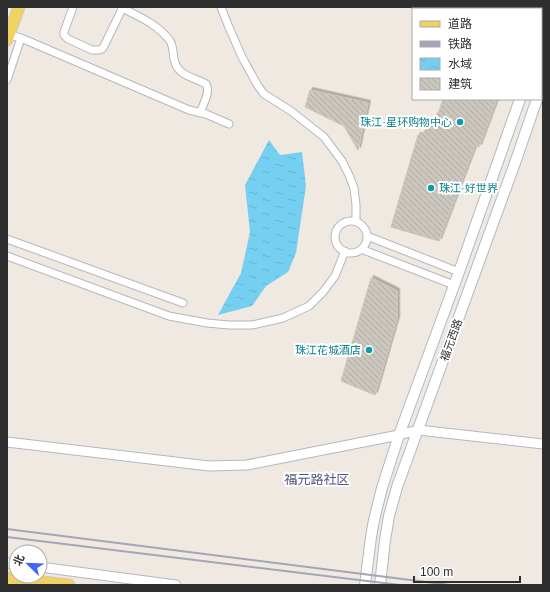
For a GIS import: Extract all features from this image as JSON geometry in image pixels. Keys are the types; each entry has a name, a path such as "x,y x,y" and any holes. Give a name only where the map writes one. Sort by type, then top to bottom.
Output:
{"main road":[{"path":"8,37 19,7"},
{"name":"福元西路","path":"365,585 371,537 382,488 399,435 459,272 520,100"},
{"name":"福元西路","path":"380,585 389,516 397,487 537,100"},
{"path":"7,578 69,585"}],"street":[{"path":"73,7 64,35 68,39 96,50 102,49 104,46 122,8 149,22 157,28 170,40 175,64 180,71 183,74 206,84 208,87 200,113"},
{"path":"221,7 242,57 264,94 308,124 324,137 342,162 354,188 356,221"},
{"path":"8,37 21,38 182,107 206,114 229,124"},
{"path":"7,80 21,38"},
{"path":"350,221 356,221 361,224 367,236 364,245 356,252 345,251 340,248 335,237 339,226 344,222 350,221"},
{"path":"367,236 459,272"},
{"path":"7,239 183,303"},
{"path":"361,249 454,285"},
{"path":"7,256 169,316 207,323 252,325 283,318 309,306 336,276 345,251"},
{"path":"7,442 209,466 247,465 418,430 543,444"},
{"path":"48,568 176,585"}],"water":[{"path":"269,140 280,155 302,152 306,186 296,253 288,272 266,286 252,306 218,315 241,273 250,232 245,185"}],"building":[{"path":"310,90 368,103 358,150 344,126 305,107"},
{"name":"珠江·好世界","path":"443,100 497,100 479,147 475,146 439,241 391,227 418,135 421,136 439,111"},
{"name":"珠江花城酒店","path":"371,278 397,291 397,319 375,395 341,381"}],"railway":[{"path":"7,529 450,585"},
{"path":"7,537 400,585"}],"place":[{"name":"珠江·星环购物中心","path":"460,122"},
{"name":"珠江·好世界","path":"431,188"},
{"name":"珠江花城酒店","path":"369,350"}],"district":[{"name":"福元路社区","path":"317,479"}]}
